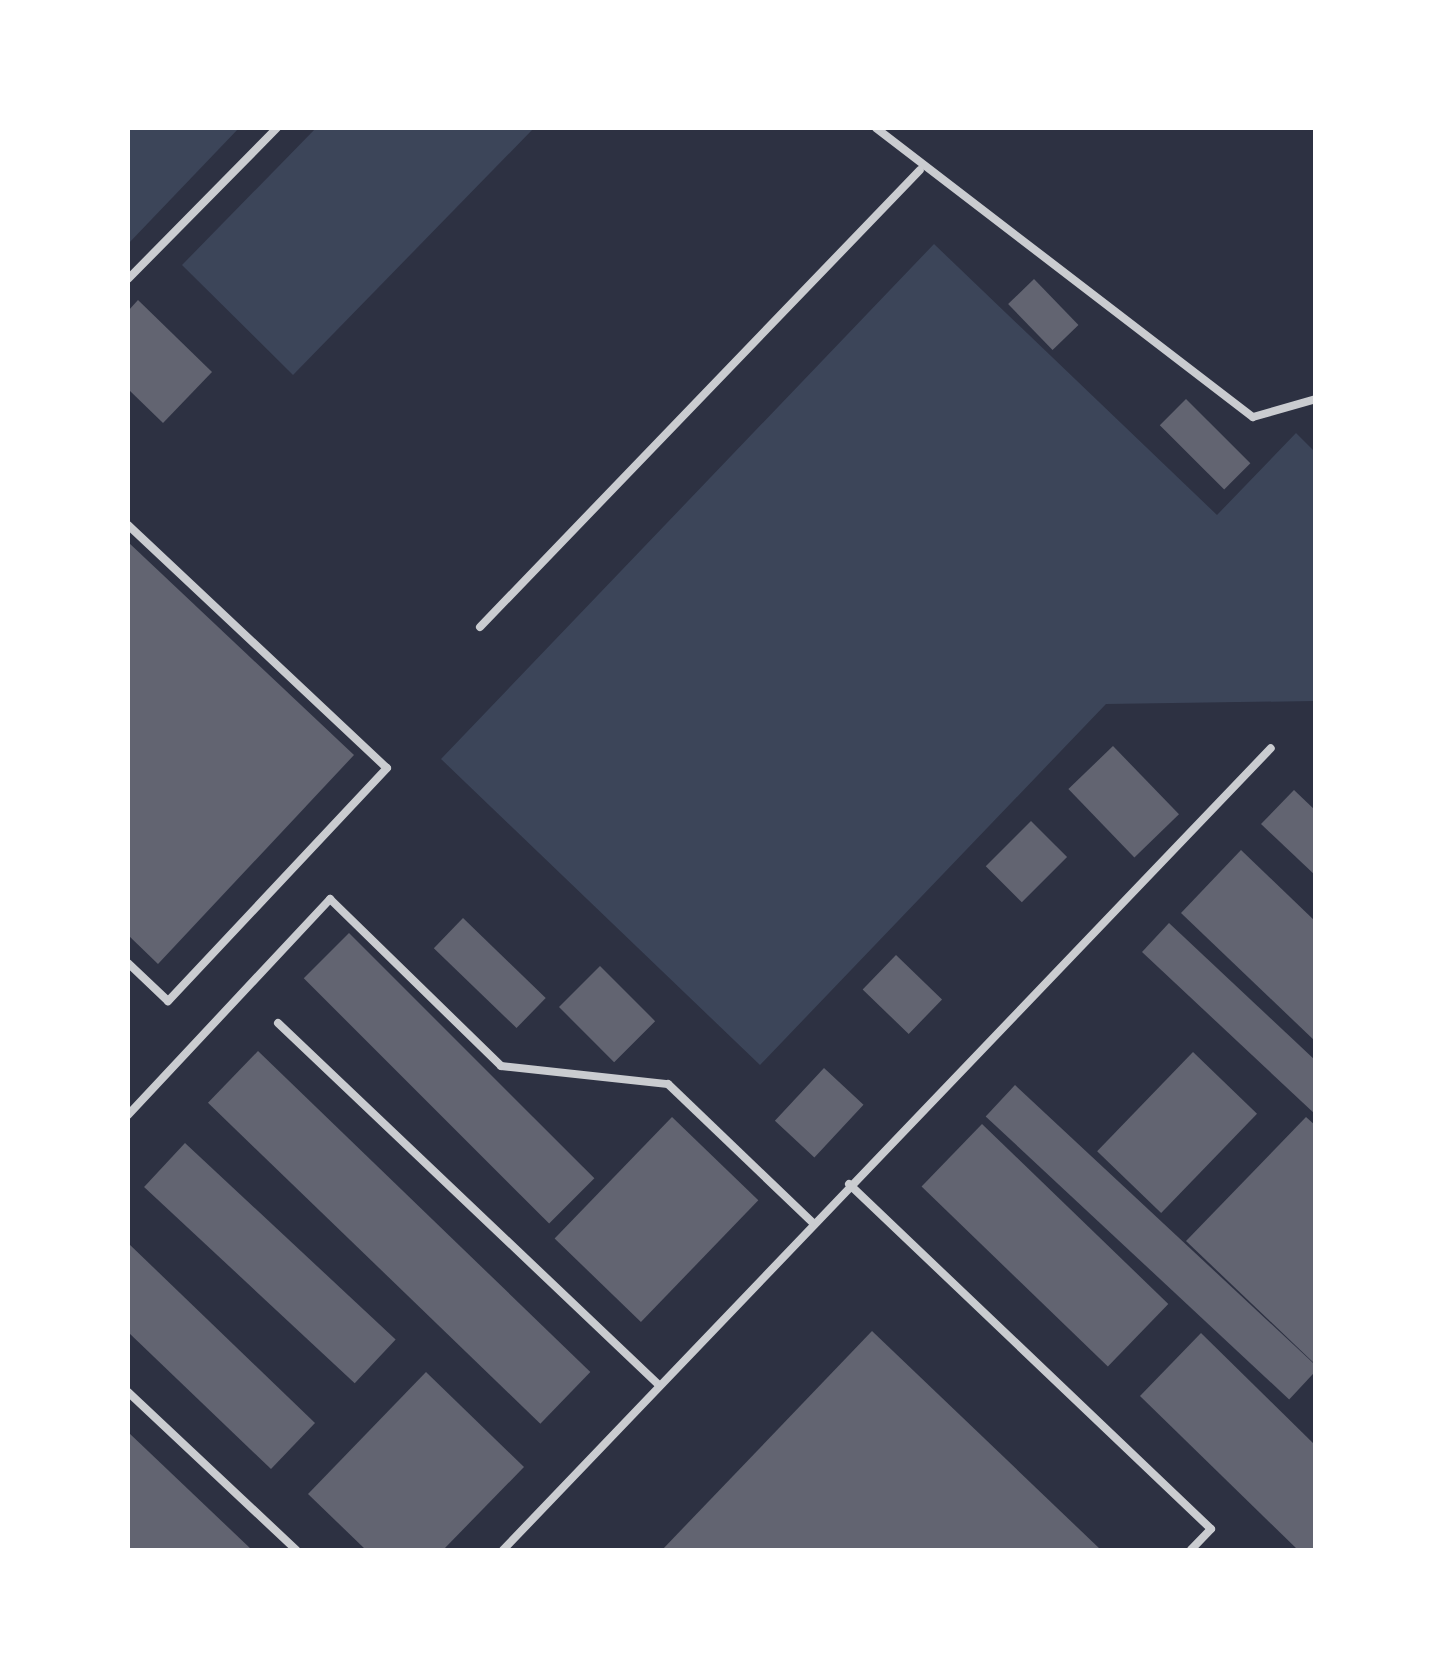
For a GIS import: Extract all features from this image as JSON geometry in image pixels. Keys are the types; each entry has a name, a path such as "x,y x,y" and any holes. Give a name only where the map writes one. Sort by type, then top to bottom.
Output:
{"lane":[{"path":"128,279 277,128"},
{"path":"876,128 920,170 1254,417 1316,399"},
{"path":"480,627 920,170"},
{"path":"128,525 387,768 168,1001 128,963"},
{"path":"503,1550 812,1222 1270,748"},
{"path":"128,1115 330,899 501,1066 668,1084 812,1222"},
{"path":"278,1023 659,1385"},
{"path":"849,1184 1210,1529 1191,1550"},
{"path":"128,1392 296,1550"}],"shaded area":[{"path":"128,128 239,128 128,244"},
{"path":"316,128 534,128 293,375 182,265"},
{"path":"934,244 1217,515 1296,433 1315,452 1315,701 1106,704 760,1065 441,759"}],"building":[{"path":"1034,279 1078,325 1053,350 1008,304"},
{"path":"138,300 212,372 163,423 128,389 128,311"},
{"path":"1186,399 1250,463 1224,490 1160,425"},
{"path":"128,542 354,755 158,964 128,935"},
{"path":"1113,746 1179,814 1134,857 1068,789"},
{"path":"1294,790 1316,811 1316,876 1261,824"},
{"path":"1031,821 1067,857 1022,902 986,866"},
{"path":"1241,850 1316,922 1316,1042 1181,913"},
{"path":"463,918 546,998 517,1028 434,948"},
{"path":"1169,923 1316,1061 1316,1115 1142,952"},
{"path":"349,933 594,1178 549,1224 304,978"},
{"path":"896,955 942,999 909,1034 863,990"},
{"path":"600,966 655,1021 614,1062 559,1007"},
{"path":"258,1051 590,1372 540,1424 208,1103"},
{"path":"1193,1052 1257,1114 1161,1213 1097,1151"},
{"path":"824,1068 863,1105 814,1157 775,1121"},
{"path":"1015,1085 1316,1366 1316,1371 1289,1399 986,1116"},
{"path":"672,1117 758,1200 641,1322 555,1239"},
{"path":"1306,1117 1316,1126 1316,1365 1186,1241"},
{"path":"982,1124 1168,1304 1108,1366 922,1187"},
{"path":"185,1143 396,1339 355,1383 144,1187"},
{"path":"128,1243 315,1423 271,1469 128,1332"},
{"path":"872,1331 1101,1550 662,1550"},
{"path":"1201,1333 1316,1446 1316,1550 1298,1550 1140,1396"},
{"path":"426,1372 524,1467 443,1550 366,1550 308,1494"},
{"path":"128,1432 252,1550 128,1550"}]}
